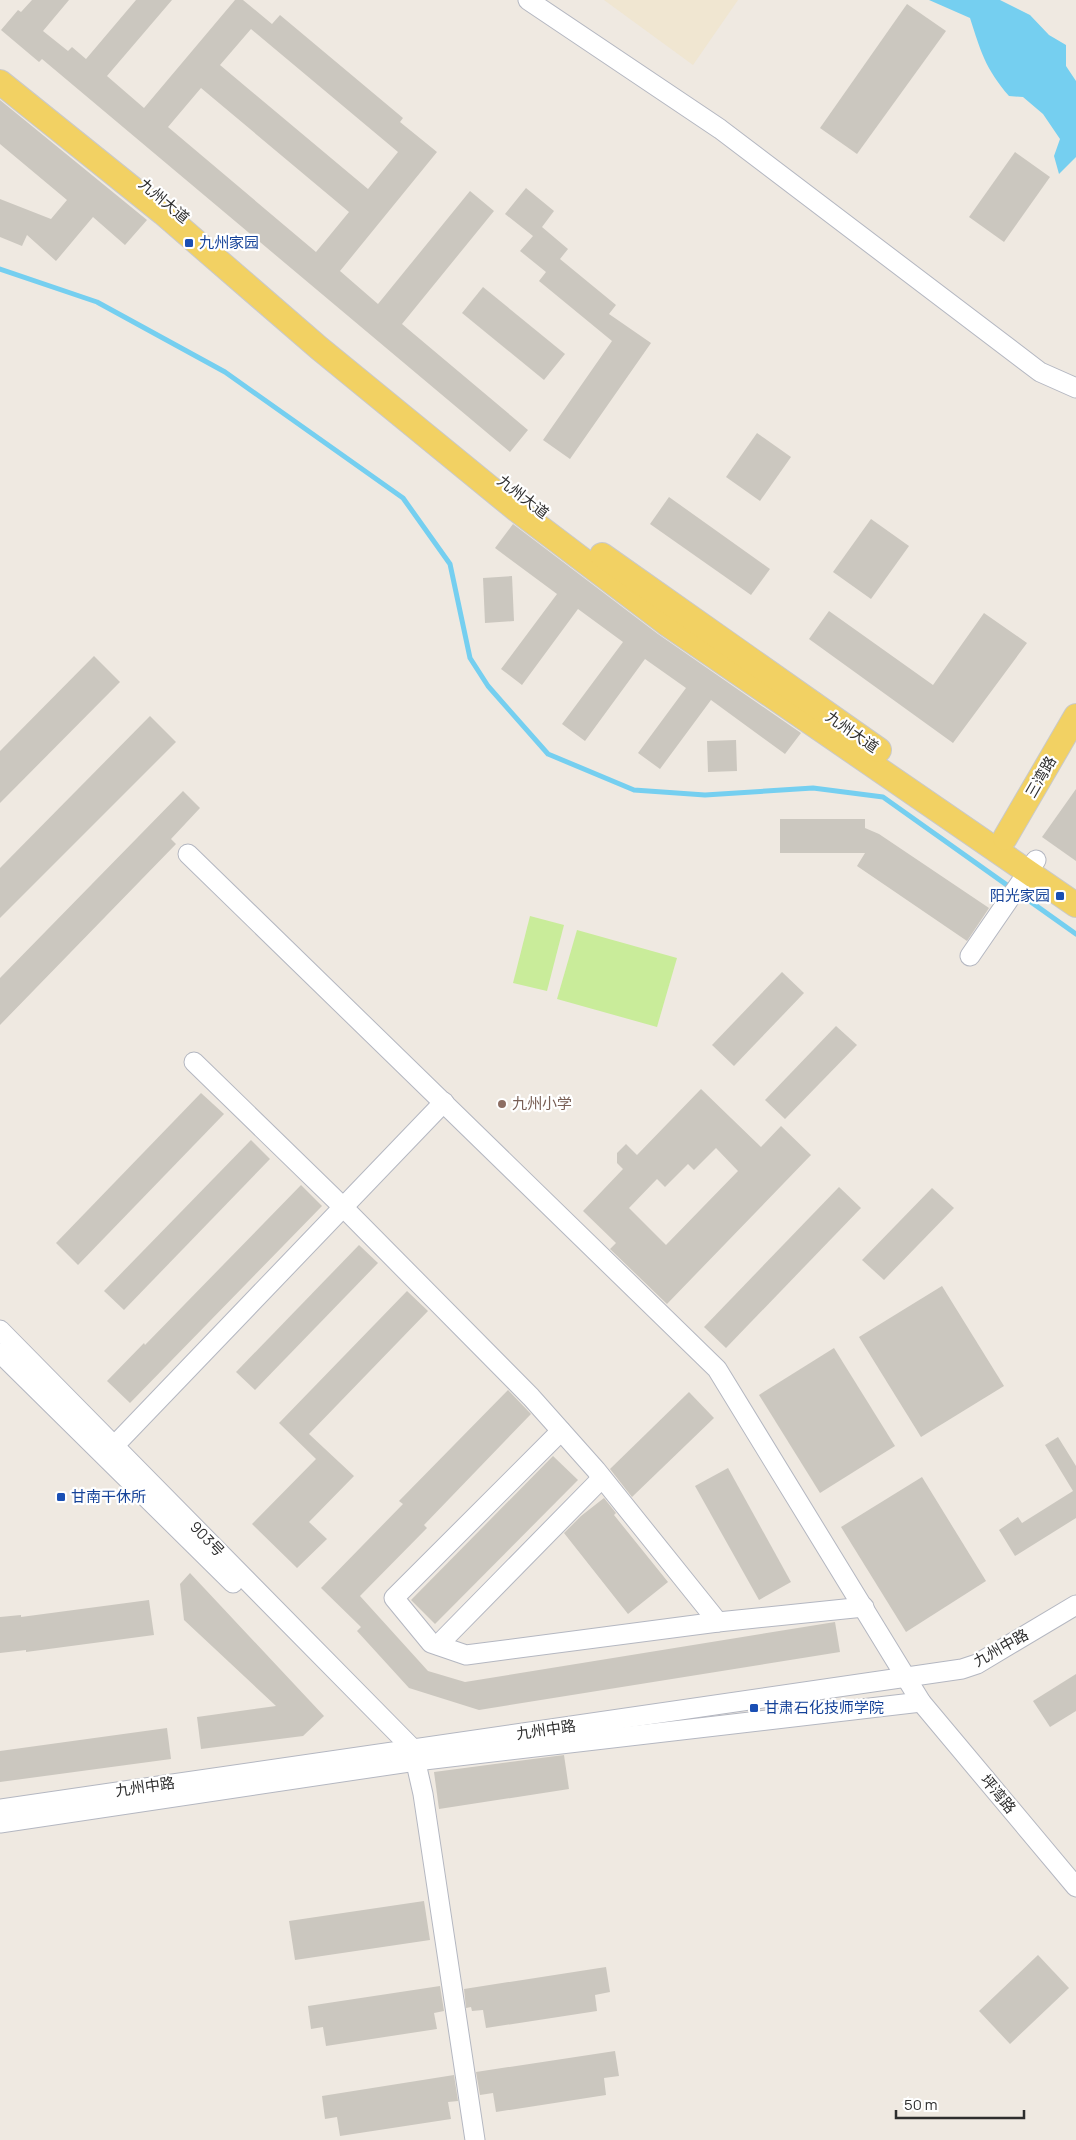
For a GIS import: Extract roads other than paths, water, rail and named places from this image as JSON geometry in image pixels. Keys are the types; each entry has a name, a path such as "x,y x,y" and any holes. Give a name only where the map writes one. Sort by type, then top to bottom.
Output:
{"main road":[{"name":"九州大道","path":"0,65 478,462 540,511 1005,838 1029,870 1076,888"},
{"path":"0,82 163,213 319,348 517,510 666,623 1029,870 1076,905"},
{"name":"三湾路","path":"1005,838 1076,716"}],"street":[{"path":"528,0 720,129 1040,372 1076,388"},
{"name":"坪湾路","path":"188,854 717,1369 921,1702 1076,1887"},
{"path":"970,956 1029,870"},
{"path":"194,1062 343,1207 531,1397 602,1478 718,1622"},
{"path":"115,1445 444,1102"},
{"name":"903号","path":"0,1330 162,1493 405,1756"},
{"path":"0,1353 363,1712 405,1756 423,1794 474,2140"},
{"path":"561,1431 394,1598 431,1643 466,1655 718,1622 864,1607"},
{"path":"438,1645 602,1478"},
{"name":"九州中路","path":"0,1808 405,1756 962,1669 977,1664 1076,1605"},
{"path":"0,1823 405,1756 921,1702"}],"water":[{"path":"929,0 1000,0 1030,15 1049,35 1066,45 1066,66 1076,81 1076,157 1059,174 1054,156 1060,139 1043,114 1023,97 1009,96 994,77 977,41 970,18"}],"waterway":[{"path":"0,269 97,302 225,372 403,498 450,564 470,658 488,686 548,754 634,790 705,795 813,788 883,797 1076,934"}],"place":[{"name":"九州家园","path":"189,243"},
{"name":"阳光家园","path":"1060,896"},
{"name":"九州小学","path":"502,1104"},
{"name":"甘南干休所","path":"61,1497"},
{"name":"甘肃石化技师学院","path":"754,1708"}]}
